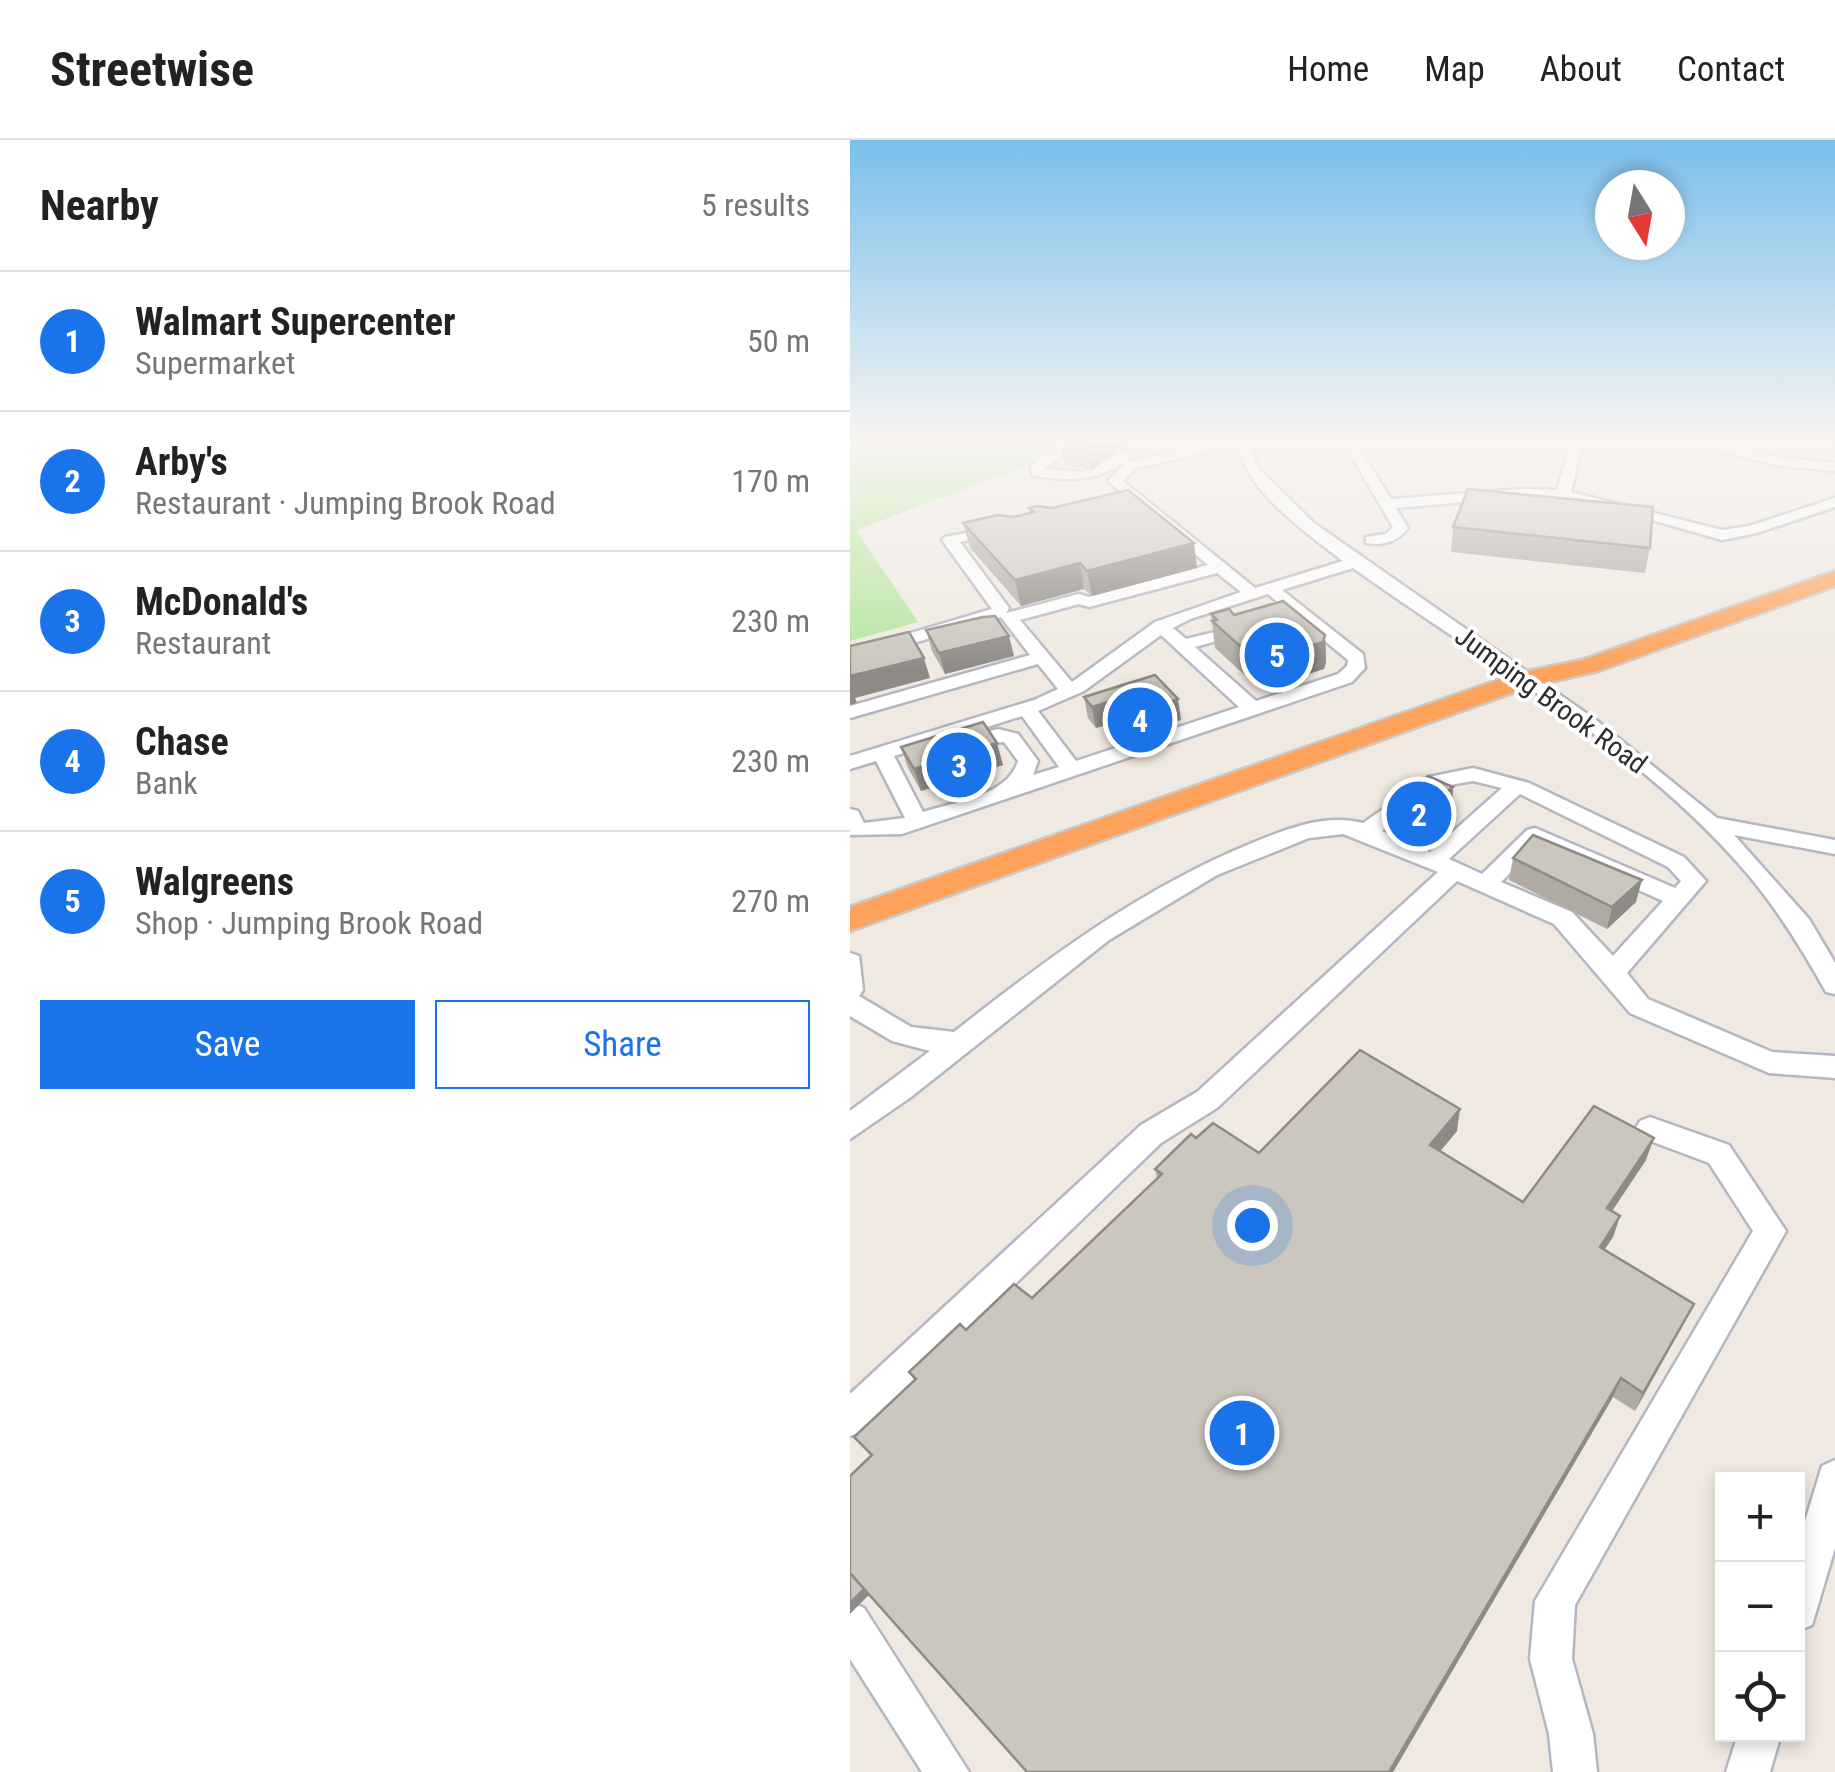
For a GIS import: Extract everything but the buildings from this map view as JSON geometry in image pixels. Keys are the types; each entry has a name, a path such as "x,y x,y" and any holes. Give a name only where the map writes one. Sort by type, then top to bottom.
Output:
{"highway":[{"path":"1524,680 1577,652 1835,561"},
{"path":"850,919 1524,680 1589,666 1835,578"}],"street":[{"path":"850,816 857,830 867,832 918,821 1345,678 1358,664 1357,658 1282,616 1261,590 1220,567 1159,518"},
{"name":"Jumping Brook Road","path":"1299,518 1642,764 1709,824 1798,924 1835,986"},
{"path":"1371,540 1400,532 1394,518"},
{"path":"1662,518 1722,535 1787,518"},
{"path":"1023,523 950,540 1004,615 1070,691"},
{"path":"886,760 1070,691 1161,626 1261,590 1356,562"},
{"path":"850,657 1004,615 1079,599 1090,602 1220,567"},
{"path":"1182,645 1282,616"},
{"path":"1161,626 1254,710"},
{"path":"850,712 1042,657"},
{"path":"1027,710 1071,769"},
{"path":"850,763 886,760 998,735 1011,738 1028,761 1026,772 1009,790"},
{"path":"886,760 918,821"},
{"path":"1366,832 1436,779 1472,774 1500,778 1676,862 1694,881 1612,974"},
{"path":"850,1418 1152,1134 1207,1100 1442,867 1512,790 1520,788"},
{"path":"1484,885 1564,807"},
{"path":"1709,824 1835,847"},
{"path":"850,1127 960,1044 1033,982 1180,881 1326,825 1366,832 1562,918 1592,946 1638,1006 1769,1062 1835,1067"},
{"path":"1535,835 1680,899"},
{"path":"850,962 850,990"},
{"path":"850,1003 886,1029 921,1042 960,1044"},
{"path":"1575,1772 1571,1734 1551,1659 1554,1601 1770,1230 1719,1154 1650,1129"},
{"path":"1805,1586 1835,1479"},
{"path":"850,1622 947,1772"},
{"path":"1748,1772 1757,1742"}],"green space":[{"path":"850,518 887,518 856,530 918,622 850,641"}],"place":[{"name":"Walgreens","path":"1277,655"},
{"name":"Chase","path":"1140,720"},
{"name":"McDonald's","path":"959,765"},
{"name":"Arby's","path":"1419,814"},
{"name":"Walmart Supercenter","path":"1242,1433"}]}
